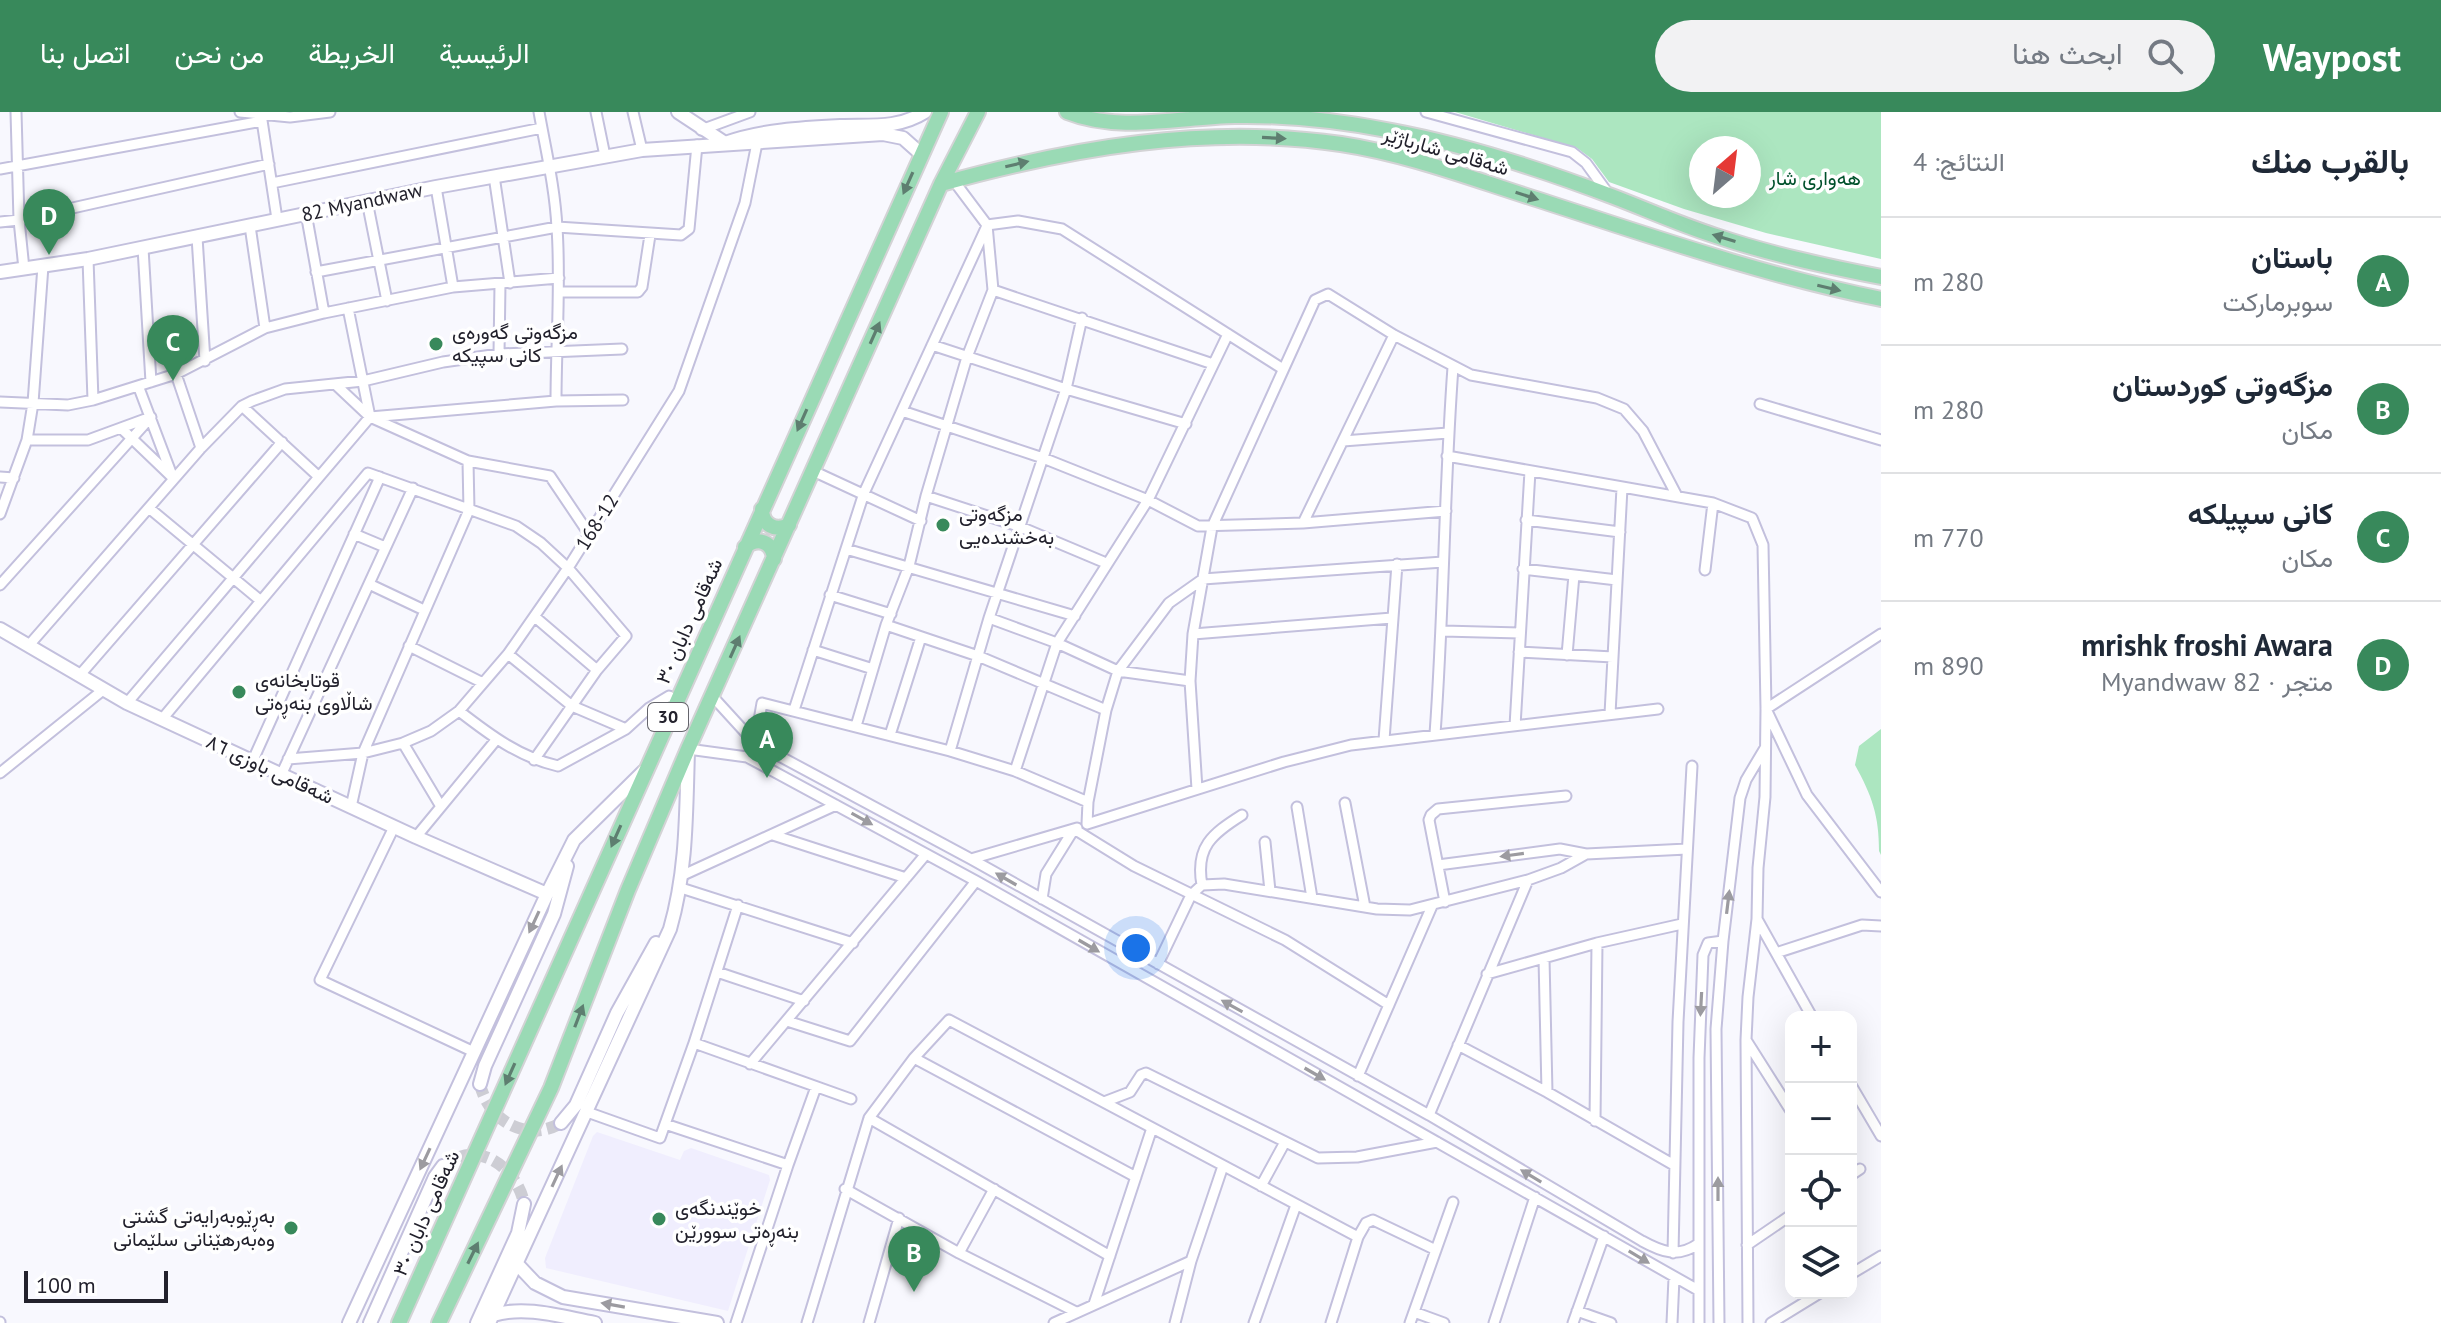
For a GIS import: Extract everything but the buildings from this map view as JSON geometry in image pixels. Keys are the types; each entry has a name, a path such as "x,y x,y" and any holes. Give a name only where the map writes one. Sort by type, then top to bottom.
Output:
{"main road":[{"name":"شەقامی دابان ٣٠","path":"399,1323 941,112"},
{"name":"30","path":"439,1323 551,1088 628,890 688,749 978,112"},
{"name":"شەقامی شارباژێر","path":"1067,112 1106,122 1197,115 1297,117 1395,131 1478,152 1609,195 1717,237 1797,259 1881,277"},
{"name":"شەقامی شارباژێر","path":"948,182 1047,157 1156,141 1250,137 1315,141 1388,153 1716,257 1881,299"},
{"path":"1792,278 1797,259"},
{"path":"762,509 768,525 781,529 789,525"},
{"path":"745,547 751,542 764,542 773,551 774,559"}],"street":[{"path":"16,112 19,220 24,269"},
{"path":"240,112 262,117"},
{"path":"0,169 262,117 330,112"},
{"path":"539,112 551,165 557,227 556,401"},
{"path":"596,112 605,156"},
{"path":"633,112 642,150"},
{"path":"678,112 725,143 890,135 909,142 921,154"},
{"path":"701,130 750,112"},
{"path":"725,143 777,131 892,125 925,112"},
{"path":"1426,112 1572,152 1586,163 1609,195"},
{"path":"262,117 277,219"},
{"path":"272,183 542,128"},
{"name":"82 Myandwaw","path":"0,272 88,259 551,165 642,150 725,143"},
{"name":"168-12","path":"288,759 363,753 403,743 431,731 459,711 508,654 568,568 679,391 745,203 757,143"},
{"path":"316,272 557,227 681,235 689,229 697,145"},
{"path":"0,222 269,164"},
{"path":"494,176 503,237 505,283 499,354"},
{"path":"856,726 886,625 909,566 945,427 993,290 987,225 948,182"},
{"path":"436,187 453,287"},
{"path":"367,201 387,301"},
{"path":"306,213 324,313"},
{"path":"987,225 1018,221 1062,229 1283,369"},
{"path":"794,710 864,493 987,225"},
{"path":"250,226 265,328"},
{"path":"559,292 638,292 642,287 650,235"},
{"path":"197,237 205,361"},
{"path":"143,248 151,382"},
{"path":"88,259 93,400"},
{"path":"0,514 27,440 33,403 43,266"},
{"path":"0,402 68,405 93,400 176,374 265,328 453,287 559,278"},
{"path":"993,290 1213,364"},
{"path":"1197,789 1190,681 1193,634 1212,527 1315,300 1320,295 1328,294 1394,335 1471,375 1597,398 1624,409 1643,431 1677,496"},
{"path":"348,308 370,417"},
{"path":"950,751 1018,526 1066,389 1082,318"},
{"path":"1015,771 1057,643 1148,500 1228,334"},
{"path":"1303,523 1394,335"},
{"path":"932,345 1186,424"},
{"path":"30,644 201,448 242,406 262,396 285,389 363,381 443,362 499,354 622,349"},
{"path":"1435,734 1443,631 1447,456 1453,367"},
{"path":"176,374 201,448"},
{"path":"335,384 370,417 468,461 550,476 589,534"},
{"path":"139,388 173,478"},
{"path":"127,703 370,417 556,401 623,400"},
{"path":"1760,404 1881,440"},
{"path":"242,406 319,477"},
{"path":"902,411 1043,458 1148,500 1198,526 1303,523 1446,511"},
{"path":"27,440 88,440 151,417"},
{"path":"0,585 151,417"},
{"path":"122,429 173,478"},
{"path":"1343,441 1448,433"},
{"path":"79,676 282,442"},
{"path":"1447,456 1713,503 1752,518 1763,545 1765,797 1746,1040 1748,1323"},
{"path":"351,807 363,753 469,510 468,461"},
{"path":"813,471 921,521"},
{"path":"1515,726 1530,471"},
{"path":"163,718 368,473 516,526 541,543 568,568 626,636 597,670 534,760"},
{"path":"0,477 14,478"},
{"path":"253,760 380,477"},
{"path":"282,773 413,488"},
{"path":"1610,714 1622,488"},
{"path":"926,496 1018,526 1106,563"},
{"path":"1705,570 1713,503"},
{"path":"149,508 261,601"},
{"path":"1526,520 1620,532"},
{"path":"354,534 385,547"},
{"path":"846,549 1075,616"},
{"path":"1087,824 1088,802 1106,710 1118,671 1169,603 1203,579 1443,562"},
{"path":"1384,740 1397,564"},
{"path":"1523,569 1617,580"},
{"path":"1567,655 1574,575"},
{"path":"369,584 424,610"},
{"path":"830,595 891,614"},
{"path":"535,617 597,670"},
{"path":"989,618 1057,643 1118,671 1190,681"},
{"path":"1193,634 1392,618"},
{"path":"886,625 978,656 1106,710"},
{"name":"شەقامی باوزی ٨٦","path":"0,629 127,703 547,894"},
{"path":"1443,631 1520,633"},
{"path":"1766,709 1881,634"},
{"path":"890,735 921,637"},
{"path":"409,646 483,683"},
{"path":"813,650 873,669"},
{"path":"1519,652 1613,657"},
{"path":"508,654 572,706 626,729"},
{"path":"0,773 103,690"},
{"path":"459,711 496,740 534,760 558,766 626,729 649,708 669,696 676,700"},
{"path":"713,697 755,743 971,859 1429,1115 1652,1246 1673,1253 1698,1244"},
{"path":"747,757 755,743 762,703 950,751 1015,771 1088,802"},
{"path":"971,859 1284,762 1351,745 1658,709"},
{"path":"1766,709 1807,795 1881,892"},
{"path":"416,837 496,740"},
{"path":"403,743 440,805"},
{"path":"1719,1323 1716,1029 1723,941 1740,798 1746,780 1765,748"},
{"path":"491,1319 670,929 677,906 685,845 688,749 747,757 976,881 1698,1290"},
{"path":"1673,1253 1682,924 1692,766"},
{"path":"349,1323 574,840 644,771"},
{"path":"1445,902 1429,820 1435,810 1566,796"},
{"path":"1345,803 1365,907"},
{"path":"681,882 836,805"},
{"path":"1297,807 1312,898"},
{"path":"1202,885 1199,867 1204,850 1216,832 1242,815"},
{"path":"394,827 320,980 474,1052"},
{"path":"1074,829 1134,866 1285,940 1389,1005"},
{"path":"1042,899 1046,874 1074,829"},
{"path":"773,835 906,878"},
{"path":"480,1084 485,1066 554,914 574,840"},
{"path":"1265,842 1270,891"},
{"path":"1438,865 1566,849 1586,854 1687,849"},
{"path":"1566,849 1568,865"},
{"path":"750,1064 926,854"},
{"path":"1158,964 1191,895 1202,885 1224,884 1399,910 1432,906 1528,880 1568,865 1586,854"},
{"path":"1429,1115 1528,880"},
{"path":"787,1021 850,1041 976,881"},
{"path":"681,882 738,905 853,943"},
{"path":"587,1112 660,1138 738,905"},
{"path":"561,1123 572,1113 617,1013 677,906"},
{"path":"1358,1076 1432,906"},
{"path":"1757,919 1809,1011"},
{"path":"1487,974 1597,943 1682,924"},
{"path":"1776,953 1862,925 1881,926"},
{"path":"1699,1323 1699,1058 1703,955 1708,943 1723,941"},
{"path":"1595,1121 1597,943"},
{"path":"1544,958 1547,1092"},
{"path":"717,972 804,1001"},
{"path":"807,1323 845,1189 869,1118 914,1058 949,1020 1358,1237"},
{"path":"1264,1044 1271,1028"},
{"path":"1746,1040 1785,1102"},
{"path":"694,1043 851,1099"},
{"path":"1458,1045 1674,1165"},
{"path":"914,1058 1136,1177"},
{"path":"1104,1102 1130,1092 1141,1075 1146,1073 1311,1156 1333,1160 1437,1142"},
{"path":"736,1323 816,1087"},
{"path":"1857,1096 1881,1136"},
{"path":"1867,1113 1881,1117"},
{"path":"869,1118 1110,1256"},
{"path":"665,1124 788,1165"},
{"path":"1094,1304 1152,1128"},
{"path":"1261,1186 1285,1142"},
{"path":"370,1323 435,1177 443,1166"},
{"path":"1175,1323 1191,1261 1223,1166"},
{"path":"845,1189 959,1253 1076,1312"},
{"path":"959,1253 994,1189"},
{"path":"1494,1323 1535,1197"},
{"path":"1410,1323 1453,1202"},
{"path":"1568,1216 1575,1202"},
{"path":"477,1323 518,1233 524,1204"},
{"path":"1251,1322 1296,1205"},
{"path":"869,1323 899,1218"},
{"path":"1747,1245 1785,1219"},
{"path":"1331,1323 1358,1237 1366,1223 1373,1220 1436,1250"},
{"path":"1573,1323 1604,1236"},
{"path":"1857,1270 1881,1256"},
{"path":"1054,1323 1191,1261"},
{"path":"517,1264 535,1283 563,1297 660,1318 717,1323"},
{"path":"1672,1323 1674,1278"},
{"path":"1771,1323 1810,1299"},
{"path":"491,1319 510,1310 595,1323"},
{"path":"1577,1311 1611,1323"},
{"path":"1414,1312 1444,1323"}],"shaded area":[{"name":"خوێندنگەی بنەڕەتی سوورێن","path":"597,1132 680,1160 684,1151 691,1148 769,1175 770,1180 728,1311 546,1268 545,1258"}],"green space":[{"name":"هەواری شار","path":"1455,112 1881,112 1881,259 1766,233 1684,209 1609,182 1592,159 1577,148"},
{"path":"1881,729 1881,855 1873,806 1855,765 1859,746"}],"tunnel":[{"path":"480,1084 491,1109 511,1125 535,1131 561,1123"},
{"path":"443,1166 471,1155 492,1160 510,1174 524,1204"}],"place":[{"name":"mrishk froshi Awara","path":"49,255"},
{"name":"مزگەوتی گەورەی کانی سپیکە","path":"436,344"},
{"name":"کانی سپیلکە","path":"173,381"},
{"name":"مزگەوتی بەخشندەیی","path":"943,525"},
{"name":"قوتابخانەی شاڵاوی بنەڕەتی","path":"239,692"},
{"name":"باستان","path":"767,778"},
{"name":"خوێندنگەی بنەڕەتی سوورێن","path":"659,1219"},
{"name":"بەڕێوبەرایەتی گشتی وەبەرهێنانی سلێمانی","path":"291,1228"},
{"name":"مزگەوتی کوردستان","path":"914,1292"}]}
